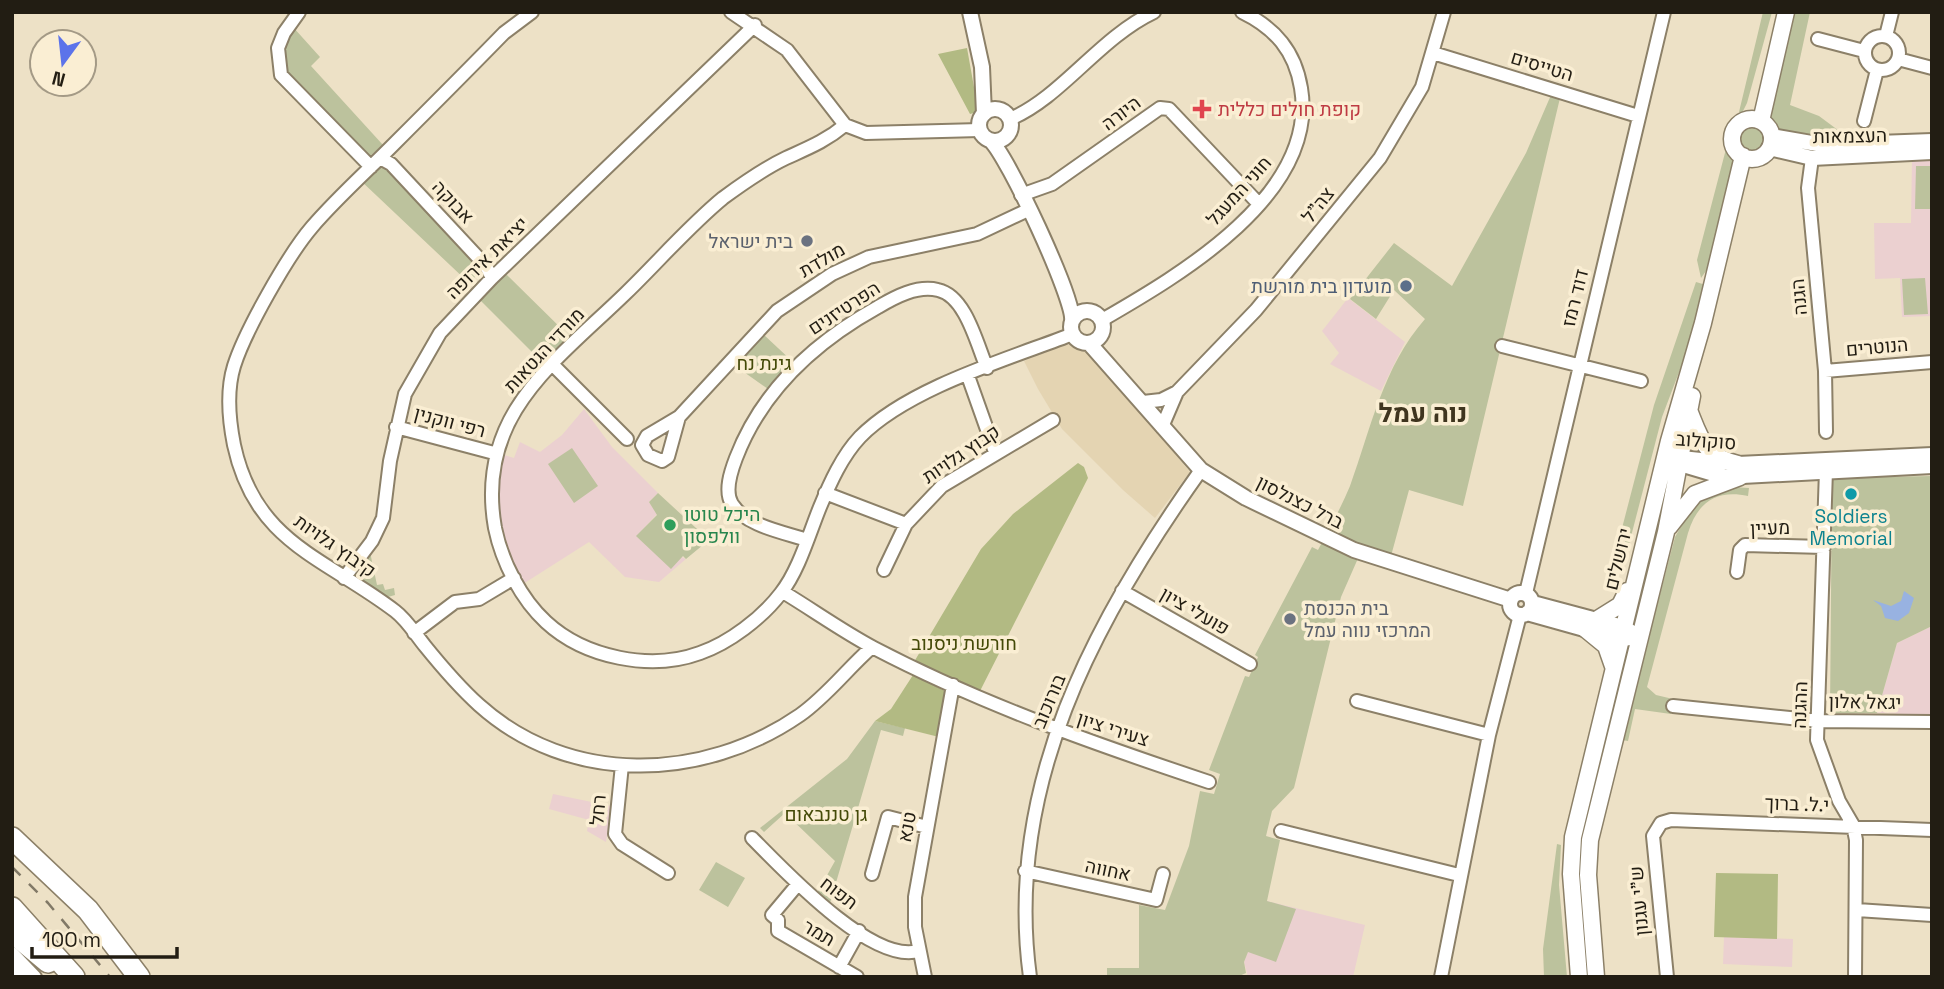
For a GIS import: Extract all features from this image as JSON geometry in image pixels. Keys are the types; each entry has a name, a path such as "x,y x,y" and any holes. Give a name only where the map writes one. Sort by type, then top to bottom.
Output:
{"highway":[{"path":"12,819 88,910 139,977"},
{"path":"12,838 88,910"},
{"path":"12,908 74,977"},
{"path":"12,932 66,977"}],"main road":[{"path":"1754,120 1786,14"},
{"path":"1754,120 1770,142 1761,156 1746,157 1735,149 1733,133 1739,124 1754,120"},
{"name":"ירושלים","path":"1579,977 1571,856 1636,570 1689,410 1746,157"},
{"name":"ירושלים","path":"1596,977 1588,854 1666,532 1674,460 1703,323 1746,157"},
{"path":"1689,410 1709,451 1739,470"},
{"path":"1666,532 1695,494 1739,470"},
{"path":"1613,669 1606,646 1590,624 1620,606 1636,570"}],"street":[{"name":"אבוקה","path":"299,12 284,33 278,48 281,75 287,85 376,163 390,164 486,266 492,278"},
{"name":"קיבוץ גלויות","path":"532,12 504,33 310,229 262,305 233,368 228,417 246,487 267,520 299,548 398,613 448,675 481,707 516,731 556,751 597,763 674,766 720,755 762,739 802,714 872,647"},
{"path":"731,12 755,25 787,50 845,125 866,133 985,135 1000,140 1009,134"},
{"path":"970,12 982,67 985,135 1011,172 1065,286 1072,327"},
{"path":"984,114 991,110 1005,115 1043,99 1131,23 1154,12"},
{"name":"חוני המעגל","path":"1102,320 1213,248 1258,203 1287,167 1301,124 1303,99 1299,76 1288,48 1259,20 1241,12"},
{"name":"צה\"ל","path":"1162,426 1177,392 1256,310 1380,158 1422,87 1444,12"},
{"name":"דוד רמז","path":"1526,606 1578,365 1664,12"},
{"path":"1886,36 1892,12"},
{"name":"יציאת אירופה","path":"344,578 372,541 383,517 396,427 405,394 440,334 492,278 755,25"},
{"path":"1886,36 1896,43 1898,59 1889,69 1877,70 1868,64 1864,51 1870,40 1886,36"},
{"path":"1818,38 1864,51"},
{"name":"הטייסים","path":"1433,53 1638,116"},
{"path":"1898,59 1932,68"},
{"path":"982,67 1005,115 1011,172"},
{"path":"1864,121 1877,70"},
{"name":"היורה","path":"1021,195 1052,184 1160,108 1169,109 1258,203"},
{"name":"מורדי הגטאות","path":"845,125 824,142 779,162 724,198 552,364 517,404 494,453 492,506 501,552 514,578 547,623 573,640 619,658 647,660 685,657 714,647 746,625 783,592 838,467 870,427 910,401 1072,327"},
{"name":"העצמאות","path":"1770,142 1823,145 1932,141"},
{"name":"העצמאות","path":"1770,142 1812,158 1932,152"},
{"name":"הגנה","path":"1812,158 1808,188 1825,370 1826,432"},
{"name":"מולדת","path":"679,417 777,311 832,274 869,257 977,234 1028,210"},
{"path":"1065,286 1102,320 1095,339"},
{"name":"הפרטיזנים","path":"807,540 754,522 741,514 730,502 728,492 732,468 747,430 771,395 802,360 860,317 910,291 924,289 939,290 951,296 961,309 987,368"},
{"path":"1072,327 1081,312 1089,310"},
{"name":"ברל כצנלסון","path":"1072,327 1079,341 1095,339 1116,371 1201,470 1247,498 1354,550 1511,600 1518,593 1526,606"},
{"path":"1502,346 1641,381"},
{"name":"הנוטרים","path":"1825,370 1932,362"},
{"path":"552,364 627,439"},
{"path":"968,376 995,452"},
{"name":"צה\"ל","path":"1143,402 1177,392"},
{"name":"קבוץ גלויות","path":"884,570 906,524 942,486 995,452 1053,421"},
{"name":"רפי ווקנין","path":"396,427 494,453"},
{"name":"סוקולוב","path":"1674,460 1724,477 1739,470 1932,455"},
{"name":"סוקולוב","path":"1739,470 1932,466"},
{"name":"בורוכוב","path":"1030,977 1025,943 1025,872 1032,825 1055,730 1122,591 1165,521 1201,470"},
{"name":"ההגנה","path":"1826,470 1818,740 1830,781 1853,825 1857,910 1855,977"},
{"path":"825,494 906,524"},
{"name":"מעיין","path":"1737,572 1740,550 1745,545 1824,547"},
{"path":"414,633 455,602 479,599 514,578"},
{"name":"פועלי ציון","path":"1122,591 1250,664"},
{"name":"צעירי ציון","path":"783,592 872,647 953,685 1055,730 1209,782"},
{"path":"1441,977 1459,875 1489,735 1526,606 1640,638"},
{"name":"טנא","path":"925,977 918,951 915,897 953,685"},
{"path":"1357,701 1489,735"},
{"name":"יגאל אלון","path":"1673,706 1819,721 1932,722"},
{"name":"רחל","path":"622,765 615,834 622,844 668,873"},
{"path":"872,874 888,817 927,827"},
{"name":"י.ל. ברוך","path":"1661,823 1671,820 1932,830"},
{"name":"ש\"י עגנון","path":"1661,823 1653,836 1667,977"},
{"path":"1281,831 1459,875"},
{"name":"תפוח","path":"752,838 811,899 859,931 898,952 918,951"},
{"name":"אחווה","path":"1025,872 1156,900 1163,874"},
{"name":"תמר","path":"798,884 772,915 778,927 857,977"},
{"path":"1857,910 1932,915"},
{"path":"839,967 859,931"},
{"path":"12,953 35,977"},
{"path":"12,966 23,977"}],"shaded area":[{"path":"1932,158 1932,316 1902,317 1900,278 1875,279 1874,223 1911,223 1912,159"},
{"path":"1348,298 1405,342 1381,391 1330,364 1339,353 1322,331"},
{"path":"1064,344 1086,348 1190,472 1155,518 1062,429 1038,389 1024,361"},
{"path":"584,409 612,447 658,493 649,502 657,514 637,536 686,559 659,582 625,577 589,542 523,584 505,549 496,501 501,454 514,458 520,442 540,452 562,435"},
{"path":"1932,626 1932,715 1877,713 1897,643"},
{"path":"553,794 611,806 606,842 587,831 589,820 549,809"},
{"path":"1267,901 1365,925 1353,977 1248,977 1244,962"},
{"path":"1724,937 1793,939 1792,967 1723,964"}],"green space":[{"path":"1763,12 1772,12 1742,113 1739,112"},
{"path":"1793,12 1810,12 1790,105 1819,116 1850,139 1794,135 1768,123"},
{"path":"293,27 320,57 311,66 383,145 370,156 286,70 282,48"},
{"path":"967,48 977,104 974,113 970,114 938,54"},
{"path":"1551,95 1560,98 1463,506 1409,490 1391,556 1363,547 1341,597 1294,788 1272,811 1266,836 1280,840 1267,901 1296,909 1276,962 1248,952 1244,962 1246,973 1237,977 1107,977 1107,968 1139,968 1139,905 1165,910 1189,846 1200,791 1214,794 1220,774 1209,770 1245,676 1249,677 1258,657 1255,655 1312,547 1318,550 1339,510 1388,378 1425,319 1394,290 1376,319 1350,299 1394,243 1452,286 1526,153"},
{"path":"1752,126 1761,130 1765,139 1761,148 1752,152 1743,148 1739,139 1743,130"},
{"path":"1726,149 1733,156 1734,163 1711,264 1701,278 1697,260"},
{"path":"380,158 486,266 469,283 359,179"},
{"path":"1916,166 1932,166 1932,209 1915,209"},
{"path":"504,272 571,338 544,364 478,298"},
{"path":"1925,278 1928,314 1904,315 1902,279"},
{"path":"1696,282 1706,285 1695,330 1662,417 1628,548 1621,532 1654,405"},
{"name":"גינת נח","path":"763,334 793,362 768,389 734,365"},
{"path":"572,448 598,486 574,503 548,464"},
{"name":"חורשת ניסנוב","path":"1078,463 1084,467 1088,478 979,693 914,662 981,549 1013,514"},
{"path":"1932,476 1932,626 1897,643 1877,713 1830,713 1832,478"},
{"path":"1734,487 1749,488 1748,496 1726,495 1709,501 1697,514 1688,533 1647,687 1656,695 1673,699 1671,714 1635,709 1628,741 1622,740 1675,537 1694,504 1705,496"},
{"name":"היכל טוטו וולפסון","path":"658,493 709,540 686,559 683,556 671,569 636,536 657,515 649,502"},
{"path":"370,552 377,585 383,584 385,590 394,588 395,595 388,597 360,580 359,567"},
{"path":"913,675 945,691 939,737 875,721 891,709"},
{"name":"גן טננבאום","path":"875,721 905,728 903,736 881,730 830,903 816,895 835,861 785,813 764,832 760,828 847,759"},
{"path":"1557,844 1561,845 1559,885 1567,977 1544,977 1543,949"},
{"path":"716,862 745,878 728,907 699,890"},
{"path":"1716,873 1778,874 1777,939 1714,937"}],"water":[{"path":"1904,591 1914,598 1909,613 1898,621 1885,618 1881,606 1873,600 1891,606 1901,601"}],"railway":[{"path":"12,867 48,903 110,977"}],"place":[{"name":"קופת חולים כללית","path":"1202,109"},
{"name":"בית ישראל","path":"807,241"},
{"name":"מועדון בית מורשת","path":"1406,286"},
{"name":"Soldiers Memorial","path":"1851,494"},
{"name":"היכל טוטו וולפסון","path":"670,525"},
{"name":"בית הכנסת המרכזי נווה עמל","path":"1290,619"}],"district":[{"name":"נוה עמל","path":"1423,413"}]}
